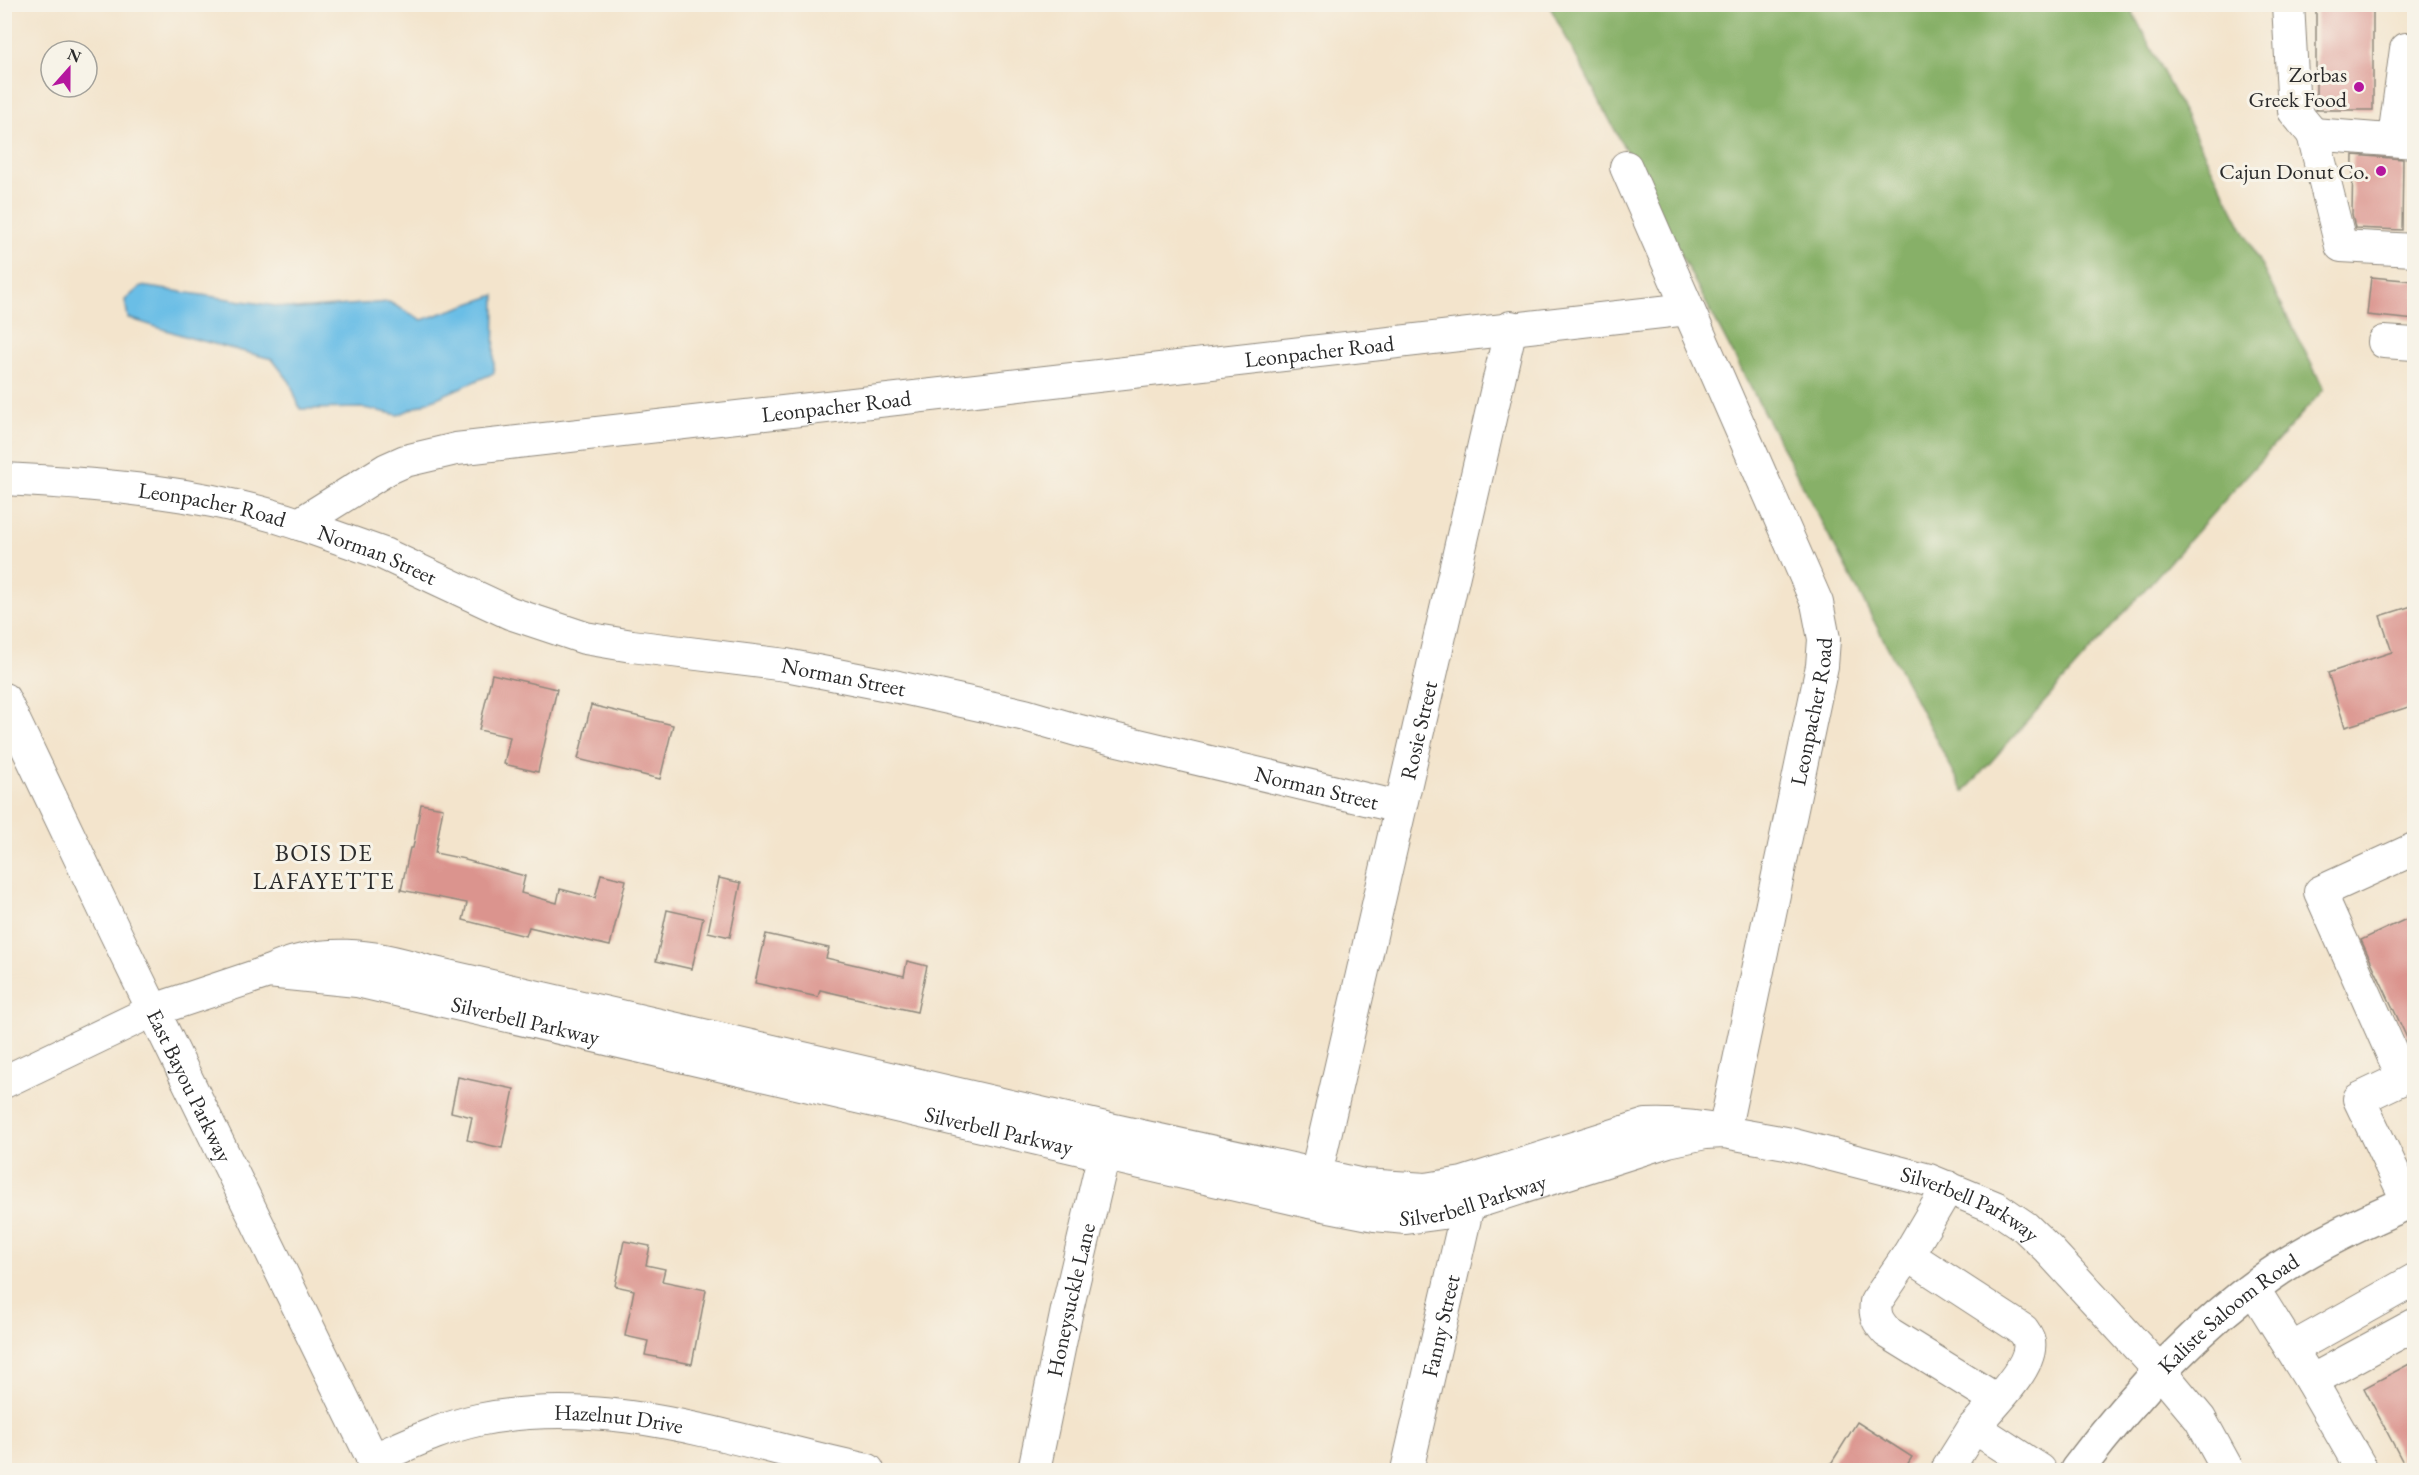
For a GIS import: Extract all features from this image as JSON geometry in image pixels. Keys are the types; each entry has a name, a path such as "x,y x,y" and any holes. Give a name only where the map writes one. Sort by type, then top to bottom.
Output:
{"main road":[{"name":"Kaliste Saloom Road","path":"2077,1470 2160,1371 2218,1314 2307,1253 2411,1201"}],"street":[{"path":"2288,4 2294,111 2313,134 2341,246 2415,250"},
{"path":"2313,134 2404,140 2406,49 2415,49"},
{"name":"Leonpacher Road","path":"1626,167 1817,603 1824,639 1822,666 1724,1132"},
{"name":"Leonpacher Road","path":"4,479 86,483 166,494 277,517 299,524 387,468 405,461 456,449 1511,327 1688,309"},
{"name":"Rosie Street","path":"1312,1189 1511,327"},
{"name":"Norman Street","path":"299,524 384,554 510,613 585,638 632,646 786,664 898,687 1025,715 1399,807"},
{"name":"East Bayou Parkway","path":"4,699 375,1465"},
{"path":"2411,1201 2359,1099 2409,1075 2320,892 2415,849"},
{"name":"Silverbell Parkway","path":"4,1082 154,1010 268,972 357,981 1107,1141 1312,1189 1375,1215 1406,1218 1443,1213 1471,1193 1705,1133 1724,1132 1786,1143 1948,1187 1997,1208 2025,1227 2048,1249 2160,1371 2200,1419 2228,1470"},
{"name":"Honeysuckle Lane","path":"1034,1470 1067,1310 1107,1141"},
{"path":"1948,1187 1908,1255 1876,1302 1877,1321 1887,1332 1997,1400"},
{"name":"Fanny Street","path":"1407,1470 1471,1193"},
{"path":"1908,1255 2023,1330 2030,1342 2029,1354 2023,1367 1974,1427 1947,1470"},
{"path":"2291,1349 2415,1280"},
{"path":"2253,1288 2311,1381 2362,1470"},
{"path":"2311,1381 2415,1324"},
{"name":"Hazelnut Drive","path":"375,1465 426,1436 476,1421 501,1416 553,1412 597,1412 625,1414 700,1429 868,1470"},
{"path":"1974,1427 2040,1470"}],"green space":[{"path":"1549,5 2129,5 2324,389 1964,792"}],"water":[{"path":"141,286 296,309 389,302 422,320 495,295 494,373 398,415 364,408 300,409 290,382 272,359 191,338 128,318 125,300"}],"building":[{"path":"2316,4 2373,4 2373,110 2316,110"},
{"path":"2353,155 2403,159 2402,230 2355,228 2352,214"},
{"path":"2371,277 2415,281 2415,320 2367,315"},
{"path":"2415,605 2415,705 2345,727 2328,673 2392,652 2380,616"},
{"path":"492,674 557,689 538,772 504,764 510,737 479,730"},
{"path":"591,705 673,725 660,779 578,759"},
{"path":"421,804 443,808 435,853 525,876 521,893 557,903 560,889 595,898 601,874 626,880 610,946 529,927 526,936 463,920 467,903 401,890 410,848 413,848"},
{"path":"719,878 741,883 730,937 708,932"},
{"path":"667,910 703,918 692,969 656,961"},
{"path":"2415,915 2415,1055 2361,940"},
{"path":"766,934 829,948 826,958 904,976 907,961 927,966 917,1012 820,990 818,997 755,983"},
{"path":"458,1077 514,1089 502,1148 467,1140 472,1117 451,1112"},
{"path":"624,1241 650,1246 646,1265 665,1269 662,1281 706,1290 692,1364 645,1355 648,1341 625,1336 634,1290 615,1286"},
{"path":"2415,1361 2415,1470 2407,1470 2364,1388"},
{"path":"1857,1422 1912,1457 1904,1470 1827,1470"}],"place":[{"name":"Zorbas Greek Food","path":"2359,87"},
{"name":"Cajun Donut Co.","path":"2381,171"}],"district":[{"name":"BOIS DE LAFAYETTE","path":"324,867"}]}
